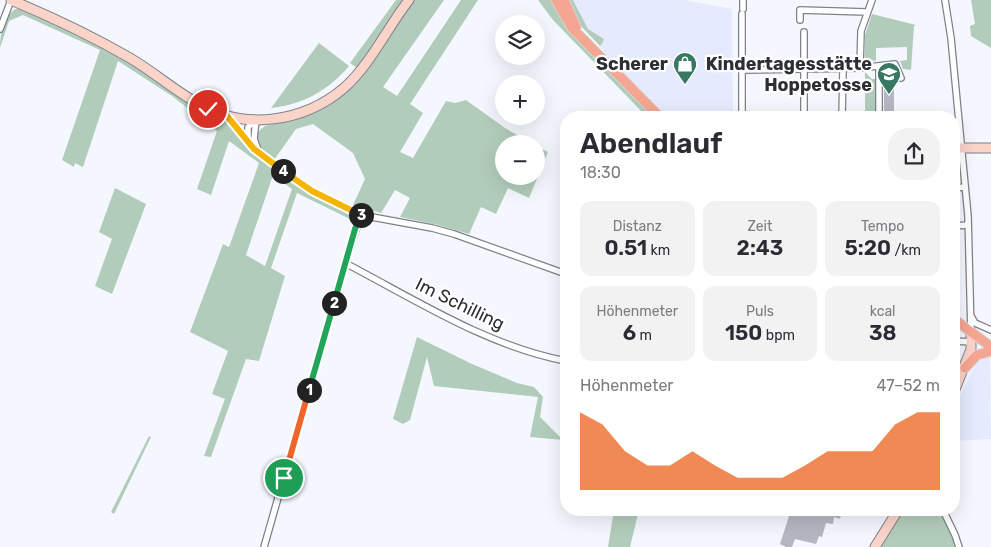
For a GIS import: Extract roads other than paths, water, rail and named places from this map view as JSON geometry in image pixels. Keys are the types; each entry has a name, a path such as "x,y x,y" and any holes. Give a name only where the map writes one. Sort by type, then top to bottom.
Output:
{"main road":[{"path":"556,0 568,23 654,111"},
{"path":"564,0 580,34"},
{"path":"960,325 972,337 991,348"},
{"path":"965,368 976,355 991,348"}],"street":[{"path":"0,29 11,0 103,43 150,70 200,105 227,116 256,120 273,119 300,113 342,89 359,72 409,0"},
{"path":"742,111 743,0"},
{"path":"860,68 861,31 872,0"},
{"path":"945,0 951,38 955,111"},
{"path":"800,20 800,10 867,12"},
{"path":"804,32 804,111"},
{"path":"742,70 843,69 879,67 888,63 895,64 901,78"},
{"path":"879,67 879,111"},
{"path":"842,111 843,69"},
{"path":"227,116 254,149 258,150 312,191 362,215 454,234 560,272"},
{"path":"248,142 248,127 256,120"},
{"path":"256,120 254,139 258,150"},
{"path":"960,148 991,148"},
{"path":"960,163 965,187 968,225 972,337 965,368 960,379"},
{"path":"960,187 965,187"},
{"path":"264,547 345,263 362,215"},
{"path":"960,226 968,225"},
{"name":"Im Schilling","path":"345,263 470,329 541,356 560,360"},
{"path":"970,314 976,323 991,330"},
{"path":"960,340 972,337"},
{"path":"875,547 894,516"},
{"path":"946,516 959,547"}],"place":[{"name":"Scherer","path":"685,85"},
{"name":"Kindertagesstätte Hoppetosse","path":"889,95"}]}
